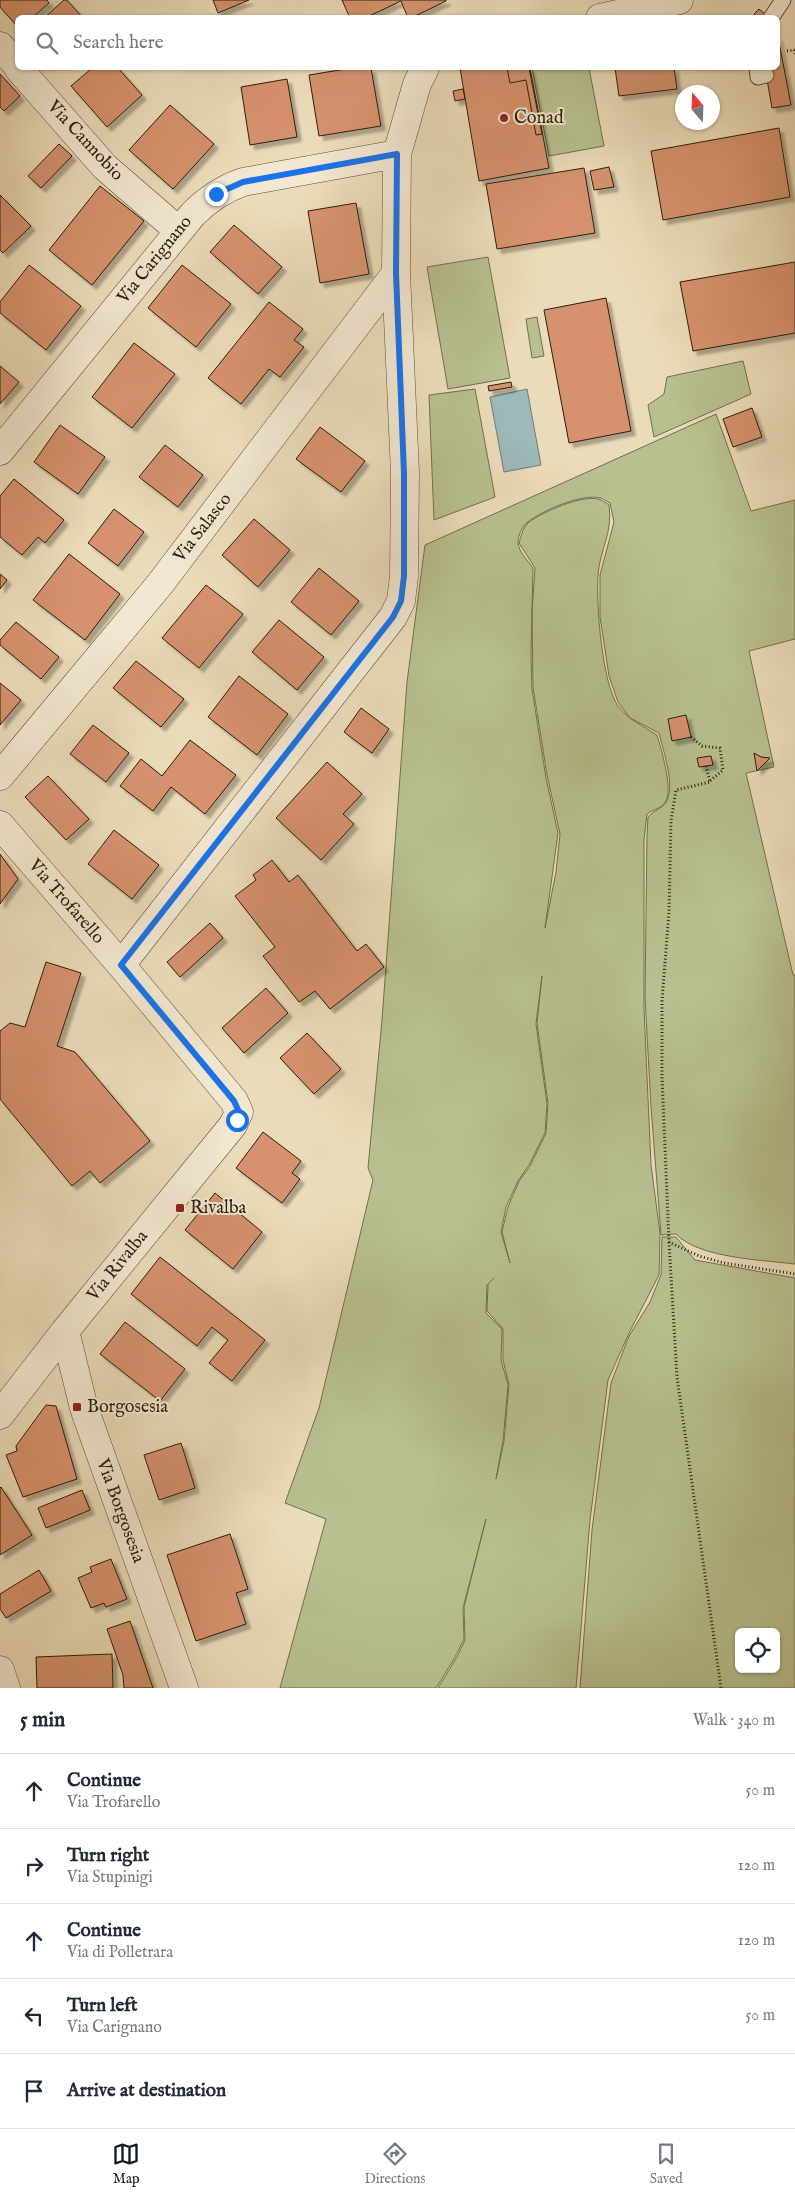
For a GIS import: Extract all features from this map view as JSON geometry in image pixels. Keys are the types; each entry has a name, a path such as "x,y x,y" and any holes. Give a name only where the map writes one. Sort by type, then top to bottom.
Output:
{"street":[{"path":"613,15 679,0"},
{"name":"Via Cannobio","path":"0,46 15,64"},
{"name":"Via Cannobio","path":"21,70 105,167 179,231"},
{"path":"121,965 393,617 401,601 404,576 404,474 396,273 397,154 416,84 424,70"},
{"name":"Via Carignano","path":"0,451 179,231 207,200 243,182 397,154"},
{"name":"Via Salasco","path":"0,776 160,584 396,273"},
{"name":"Via Trofarello","path":"0,825 121,965 234,1101 239,1112 237,1120"},
{"name":"Via Rivalba","path":"0,1415 65,1331 237,1120"},
{"name":"Via Borgosesia","path":"65,1331 84,1408 184,1688"},
{"path":"0,1670 6,1688"}],"lane":[{"path":"773,15 783,0"}],"path":[{"path":"787,51 794,50 795,54"},
{"path":"691,737 702,746 720,748 723,770 710,782 676,790 671,821 669,912 662,1001 662,1076 677,1377 721,1688"},
{"path":"706,766 710,782"},
{"path":"669,1242 699,1256 724,1263 795,1274"}],"green space":[{"path":"532,70 589,70 604,146 549,156"},
{"path":"488,257 510,378 448,389 427,267"},
{"path":"537,317 544,356 532,358 526,319"},
{"path":"743,361 751,394 654,437 648,405 664,394 667,377"},
{"path":"475,389 495,497 434,520 429,395"},
{"path":"716,414 751,511 795,500 795,639 749,651 774,767 746,773 793,975 795,975 795,1264 715,1253 686,1242 676,1234 661,1235 645,998 647,836 648,817 665,804 669,795 668,768 659,733 631,718 657,735 668,781 667,798 664,804 647,814 644,840 644,1009 651,1165 660,1233 659,1275 630,1331 608,1380 590,1520 576,1688 438,1688 465,1640 464,1607 486,1519 463,1608 464,1639 436,1688 280,1688 326,1519 285,1503 319,1408 373,1180 368,1168 382,1020 407,682 425,545","holes":["593,497 601,498 610,503 614,522 600,575 600,617 609,676 618,702 630,717 618,706 612,695 604,662 598,604 598,575 608,533 609,505 598,499 591,498 553,509 529,522 524,529 519,543 535,568 532,612 533,687 547,775 560,834 556,872 545,928 558,833 546,778 532,689 531,654 533,568 520,549 518,539 526,523 552,508 583,498","542,976 537,1023 548,1103 546,1133 530,1166 519,1181 508,1207 502,1232 510,1263 501,1232 506,1207 518,1181 529,1165 545,1133 547,1104 536,1024","488,1284 487,1311 503,1329 503,1360 509,1385 504,1441 496,1479 503,1441 508,1385 501,1360 502,1329 486,1313"]},
{"path":"662,1237 676,1237 695,1260 795,1278 795,1688 580,1688 592,1530 611,1383 629,1336 650,1302 661,1275"}],"water":[{"path":"527,389 541,465 504,472 490,397"}],"building":[{"path":"0,0 47,0 49,3 35,15 15,15 15,24 0,7"},
{"path":"64,0 67,0 80,15 47,15"},
{"path":"213,0 249,0 218,13"},
{"path":"342,0 446,0 417,15 407,15 401,1 371,15 349,15"},
{"path":"759,9 765,14 755,15"},
{"path":"780,47 791,105 772,108 765,70 780,70"},
{"path":"90,70 120,70 142,95 107,127 71,86"},
{"path":"340,70 371,70 381,126 319,136 309,75"},
{"name":"Conad","path":"460,70 530,70 549,168 479,181"},
{"path":"507,70 529,70 542,134 536,135 526,80 510,83"},
{"path":"615,70 674,70 676,85 675,89 619,96"},
{"path":"0,74 20,96 4,111 0,107"},
{"path":"287,79 297,137 250,145 241,87"},
{"path":"463,89 465,99 455,101 453,91"},
{"path":"170,105 214,144 173,189 129,150"},
{"path":"779,128 790,197 663,220 651,151"},
{"path":"59,144 72,156 41,188 28,176"},
{"path":"609,167 614,187 594,190 590,171"},
{"path":"584,168 595,233 497,249 486,184"},
{"path":"100,186 144,221 92,285 49,250"},
{"path":"0,195 31,226 3,253 0,250"},
{"path":"356,203 369,274 320,283 308,211"},
{"path":"234,225 282,267 258,294 210,252"},
{"path":"795,262 795,333 693,351 680,282"},
{"path":"29,265 81,306 46,350 0,313 0,302"},
{"path":"182,265 231,304 196,347 148,308"},
{"path":"606,298 631,431 569,443 544,310"},
{"path":"269,302 303,329 294,340 304,347 280,377 269,369 241,404 208,378"},
{"path":"134,343 175,374 132,428 92,397"},
{"path":"0,366 19,382 0,404"},
{"path":"511,382 512,387 489,391 488,386"},
{"path":"752,408 762,437 733,447 723,419"},
{"path":"60,425 105,457 78,494 34,462"},
{"path":"320,427 365,461 341,492 296,459"},
{"path":"165,445 203,475 178,507 139,477"},
{"path":"14,479 64,520 45,543 38,537 22,555 0,537 0,496"},
{"path":"114,509 144,532 118,566 88,543"},
{"path":"254,519 290,550 258,587 222,555"},
{"path":"69,554 120,594 85,640 33,600"},
{"path":"319,568 359,601 331,635 291,602"},
{"path":"0,574 7,580 0,589"},
{"path":"206,585 243,614 199,668 162,638"},
{"path":"279,620 324,657 297,690 252,652"},
{"path":"16,622 59,657 41,679 0,645 0,640"},
{"path":"136,661 184,699 161,727 113,688"},
{"path":"239,676 288,714 257,755 208,717"},
{"path":"0,683 21,700 0,725"},
{"path":"361,708 389,729 372,753 344,732"},
{"path":"686,715 691,737 672,741 668,719"},
{"path":"93,725 129,753 106,782 70,754"},
{"path":"190,740 236,775 205,814 171,787 153,811 120,786 141,759 162,776"},
{"path":"754,753 761,757 770,758 757,771"},
{"path":"711,756 713,765 699,767 697,758"},
{"path":"327,762 362,794 343,814 354,824 321,860 276,818"},
{"path":"48,776 89,819 66,840 25,797"},
{"path":"114,830 159,865 132,899 88,864"},
{"path":"0,854 18,879 0,904"},
{"path":"272,860 289,882 298,875 357,951 366,944 384,967 330,1009 315,991 299,1002 263,956 275,947 235,896 256,880 253,875"},
{"path":"210,923 223,938 180,977 167,962"},
{"path":"46,962 81,973 57,1046 75,1052 150,1141 100,1183 90,1171 72,1186 0,1099 0,1031 10,1023 25,1027"},
{"path":"266,988 288,1013 244,1053 222,1028"},
{"path":"307,1033 341,1069 314,1094 280,1058"},
{"path":"263,1132 301,1161 292,1173 300,1179 282,1203 236,1168"},
{"path":"215,1193 262,1232 233,1269 185,1230"},
{"path":"160,1257 265,1340 232,1381 209,1363 228,1340 212,1327 197,1346 131,1294"},
{"path":"125,1322 185,1369 160,1401 100,1354"},
{"path":"46,1405 56,1406 77,1479 23,1497 6,1455 17,1451 16,1446"},
{"path":"181,1443 195,1488 159,1500 144,1455"},
{"path":"0,1488 32,1535 0,1555"},
{"path":"82,1490 90,1510 46,1528 38,1508"},
{"path":"230,1534 248,1589 236,1593 246,1624 196,1641 167,1555"},
{"path":"111,1559 127,1599 106,1607 104,1603 91,1608 78,1578 92,1572 90,1567"},
{"path":"39,1570 51,1591 6,1618 0,1609 0,1594"},
{"path":"130,1621 153,1688 124,1688 123,1675 107,1629"},
{"path":"112,1654 113,1688 37,1688 36,1657"}],"place":[{"name":"Conad","path":"504,118"},
{"name":"Rivalba","path":"180,1208"},
{"name":"Borgosesia","path":"77,1407"}],"route":[{"path":"216,194 243,182 397,154 396,273 404,474 404,576 401,601 393,617 121,965 234,1101 239,1112 237,1120"}]}
